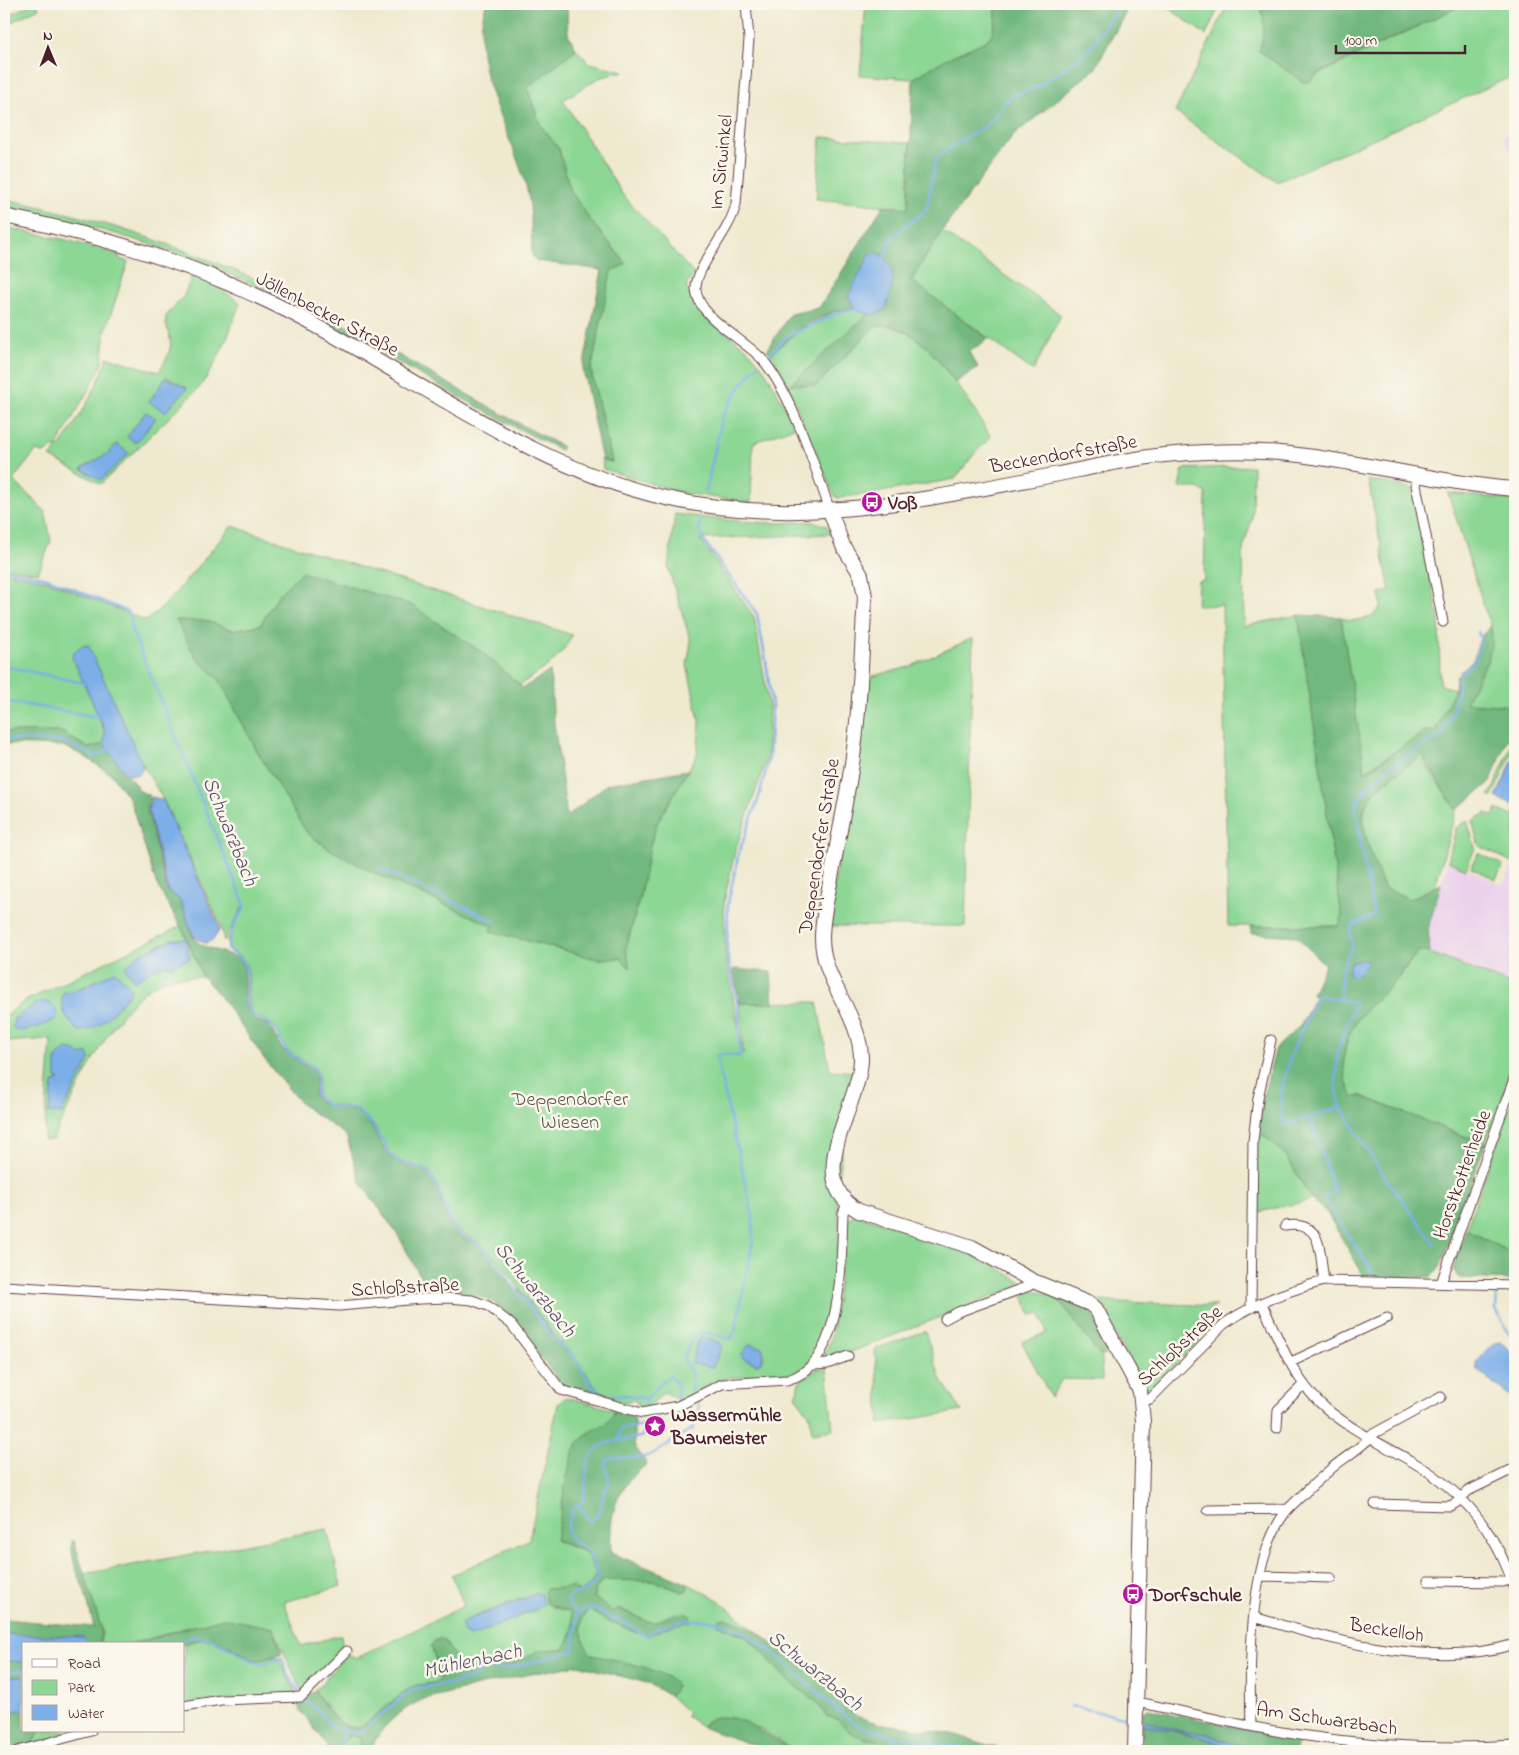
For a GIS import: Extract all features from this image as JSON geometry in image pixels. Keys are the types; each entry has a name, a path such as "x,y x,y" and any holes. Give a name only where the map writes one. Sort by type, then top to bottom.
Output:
{"street":[{"name":"Im Sirwinkel","path":"746,4 749,39 736,204 730,223 699,273 697,297 706,312 759,357 771,372 803,438 830,511"},
{"name":"Jöllenbecker Straße","path":"4,216 111,242 216,278 321,328 538,450 619,484"},
{"name":"Beckendorfstraße","path":"619,484 665,498 739,510 780,513 830,511 874,507 1174,454 1232,451 1281,453 1472,486 1515,489"},
{"path":"1418,477 1416,485 1442,622"},
{"name":"Deppendorfer Straße","path":"830,511 843,546 861,576 864,597 850,779 824,913 822,936 829,972 854,1024 861,1058 858,1083 833,1158 836,1182 848,1204"},
{"path":"1251,1308 1252,1141 1258,1098 1271,1040"},
{"name":"Horstkotterheide","path":"1441,1283 1515,1076"},
{"path":"814,1365 822,1351 835,1311 844,1212 848,1204 859,1211 972,1247 1033,1281 1082,1299 1096,1309 1137,1384 1142,1402 1135,1751"},
{"path":"1286,1226 1302,1225 1310,1228 1315,1235 1324,1281"},
{"path":"945,1319 958,1312 1029,1286 1033,1281"},
{"name":"Schloßstraße","path":"1142,1402 1150,1399 1224,1324 1251,1308 1324,1281 1515,1285"},
{"name":"Schloßstraße","path":"4,1286 339,1306 420,1299 448,1298 472,1300 488,1306 512,1324 561,1390 642,1413 678,1406 722,1384 736,1381 787,1380 796,1378 814,1365 827,1364 848,1356"},
{"path":"1262,1304 1291,1362 1304,1384 1319,1402 1346,1423 1414,1462 1460,1498 1484,1522 1514,1579 1515,1590"},
{"path":"1291,1362 1387,1318"},
{"path":"1277,1428 1278,1410 1304,1384"},
{"path":"1251,1725 1250,1664 1254,1618 1261,1576 1270,1544 1288,1509 1332,1468 1373,1434 1441,1397"},
{"path":"1375,1504 1450,1506 1456,1503 1468,1491 1515,1468"},
{"path":"1208,1510 1288,1509"},
{"path":"1261,1576 1331,1578"},
{"path":"1428,1581 1503,1582 1514,1579"},
{"name":"Beckelloh","path":"1254,1618 1334,1639 1438,1655 1477,1654 1515,1644"},
{"path":"185,1706 221,1700 301,1697 347,1651"},
{"name":"Am Schwarzbach","path":"1137,1702 1299,1735 1375,1744 1441,1748 1515,1745"},
{"path":"18,1751 87,1732"}],"shaded area":[{"path":"1515,130 1515,162 1503,136"},
{"path":"1448,861 1502,885 1515,863 1515,986 1430,953 1428,928"}],"green space":[{"path":"31,4 36,4 39,8 4,26 4,18"},
{"path":"486,4 567,4 568,34 576,49 527,88 541,126 559,149 570,190 590,220 626,264 611,271 591,371 612,462 602,460 583,369 602,270 537,261 532,256 529,199 523,175 487,78 482,54 481,29"},
{"path":"866,4 995,4 996,18 992,34 986,41 944,60 913,79 860,75"},
{"path":"995,4 1130,4 1095,69 1013,136 942,231 911,280 988,339 969,352 978,367 955,383 940,362 921,342 900,329 888,326 875,326 816,386 791,384 868,314 872,315 886,257 876,252 848,296 854,308 830,313 808,324 771,355 767,350 790,314 819,308 883,206 908,208 913,79 944,60 986,41 992,34 996,18"},
{"path":"1163,4 1220,4 1206,35"},
{"path":"1228,4 1259,4 1264,22 1263,37 1309,82 1317,75 1464,4 1508,4 1515,16 1515,75 1277,182 1175,112"},
{"path":"1259,4 1464,4 1317,74 1309,82 1303,82 1259,51 1264,28"},
{"path":"576,49 589,63 624,71 599,78 563,100 622,194 694,274 686,286 697,307 759,362 776,389 794,427 753,443 751,503 683,493 603,469 602,460 612,461 591,371 611,271 626,263 590,220 570,190 559,149 541,126 527,88"},
{"path":"821,137 910,143 909,208 816,199"},
{"path":"4,199 73,215 140,235 206,259 271,286 268,291 171,251 106,231 4,207"},
{"path":"4,227 66,240 118,254 120,259 128,262 106,329 102,364 97,375 56,447 43,453 36,451 13,480 45,511 51,541 38,573 4,567"},
{"path":"942,231 1061,315 1033,371 911,281"},
{"path":"192,275 213,284 240,302 223,346 213,367 200,387 101,484 50,457 65,439 83,410 99,380 107,357 159,372 168,356 171,343 166,325 166,316 184,296"},
{"path":"271,286 345,325 563,447 561,450 487,412 268,291"},
{"path":"840,308 854,308 868,314 792,384 816,386 875,326 893,327 911,335 943,365 991,437 975,453 955,479 837,498 833,493 783,374 771,355 795,334"},
{"path":"1253,466 1252,518 1243,549 1244,626 1298,615 1342,917 1339,926 1228,926 1222,605 1197,606 1198,581 1204,580 1206,493 1198,488 1179,488 1183,469"},
{"path":"1368,480 1412,488 1439,620 1440,685 1455,689 1435,731 1426,731 1364,772 1341,617 1350,621 1372,617 1381,606 1380,593 1390,591"},
{"path":"1448,493 1515,500 1515,706 1466,703 1487,662 1492,632"},
{"name":"Deppendorfer Wiesen","path":"675,514 724,520 774,523 814,522 827,526 832,534 700,539 754,617 769,706 767,758 735,851 724,902 725,953 743,1054 740,1003 817,1002 830,1070 854,1072 847,1105 836,1197 839,1235 838,1261 830,1314 823,1338 814,1356 803,1368 794,1373 725,1379 712,1383 690,1396 677,1400 665,1392 650,1406 643,1408 638,1406 637,1402 633,1400 622,1404 604,1400 608,1395 595,1387 573,1354 557,1340 510,1276 484,1246 457,1230 451,1221 438,1186 428,1170 398,1160 390,1153 374,1125 358,1109 327,1104 317,1096 319,1077 316,1069 290,1052 281,1042 274,1027 264,1020 256,1018 251,1011 246,963 228,948 227,941 243,906 224,941 221,927 163,799 143,765 97,713 105,733 104,744 88,748 62,732 4,732 4,574 6,572 48,581 146,621 164,606 232,526 572,635 568,644 557,658 520,685 483,653 280,593 260,625 233,630 206,621 196,658 219,679 257,751 307,833 329,849 498,919 490,931 597,959 620,958 629,967 626,948 657,823 697,755 700,724 687,665 691,642 668,567","holes":["750,1344 764,1352 764,1358 757,1364 743,1358 742,1354"]},
{"path":"301,572 411,605 483,653 523,688 550,671 554,723 567,817 607,784 688,770 657,823 650,845 640,896 626,948 630,968 620,958 597,959 490,931 493,926 378,875 329,849 307,833 257,751 219,679 196,658 176,620 206,621 233,630 260,625 280,593"},
{"path":"1298,615 1341,617 1365,772 1426,731 1435,731 1455,689 1456,676 1474,659 1480,638 1490,626 1492,647 1489,657 1466,703 1515,706 1515,730 1506,742 1490,783 1456,810 1422,755 1377,790 1371,796 1364,811 1365,833 1368,845 1384,888 1410,899 1441,884 1428,928 1430,953 1418,951 1399,977 1374,1001 1357,1021 1351,1031 1344,1054 1345,1077 1354,1098 1358,1095 1485,1144 1440,1267 1431,1277 1364,1276 1327,1213 1312,1199 1284,1153 1258,1131 1263,1096 1276,1048 1301,1025 1316,995 1312,994 1325,965 1296,936 1251,933 1250,926 1339,926 1342,917"},
{"path":"973,638 965,926 828,926 866,678 909,667"},
{"path":"4,732 62,732 88,748 104,744 140,791 150,796 147,809 167,891 180,900 193,937 201,945 239,958 244,967 244,1000 247,1009 255,1020 269,1025 281,1047 288,1054 314,1071 316,1075 314,1096 326,1105 353,1110 365,1117 373,1127 386,1151 395,1161 424,1170 427,1173 436,1186 447,1217 455,1231 481,1246 491,1256 517,1291 520,1290 557,1340 573,1354 595,1387 608,1395 604,1400 564,1387 508,1315 493,1302 476,1295 428,1290 399,1237 360,1181 346,1135 302,1105 268,1064 221,997 203,977 186,936 156,883 130,800 112,775 84,756 63,746 4,744"},
{"path":"1515,736 1515,746 1492,797 1489,795"},
{"path":"1423,754 1425,763 1456,810 1435,887 1410,899 1384,888 1368,845 1365,833 1364,811 1367,802 1378,789"},
{"path":"1497,809 1512,816 1515,809 1514,863 1479,846 1472,821 1486,813 1493,816"},
{"path":"1467,820 1475,848 1466,869 1448,861 1456,828"},
{"path":"1478,853 1503,865 1496,879 1471,868"},
{"path":"181,926 203,977 179,977 165,980 147,990 130,1006 114,1026 99,1050 52,1140 44,1140 51,1039 4,1042 4,1017 25,1001","holes":["173,939 171,966 166,965 151,970 134,981 140,954","115,971 63,1012 63,993 84,987","90,1059 49,1113 53,1083"]},
{"path":"1418,951 1430,953 1515,986 1515,1062 1485,1144 1359,1095 1354,1098 1345,1077 1344,1054 1351,1031 1364,1012 1392,985"},
{"path":"733,969 771,972 773,1003 740,1003"},
{"path":"1515,1093 1515,1237 1507,1251 1466,1229"},
{"path":"1258,1131 1284,1153 1312,1200 1254,1213"},
{"path":"855,1214 966,1249 1025,1284 828,1361 823,1361 831,1339 847,1220"},
{"path":"1466,1229 1507,1251 1515,1237 1515,1280 1459,1278 1453,1269"},
{"path":"1033,1290 1055,1295 1101,1357 1102,1380 1062,1379 1051,1397 1022,1342 1047,1333 1040,1313 1031,1315 1022,1293"},
{"path":"1055,1295 1088,1307 1114,1351 1101,1357"},
{"path":"1096,1301 1217,1306 1201,1314 1196,1329 1201,1339 1152,1390 1145,1389"},
{"path":"925,1331 940,1378 962,1411 880,1424 875,1349"},
{"path":"827,1367 833,1430 812,1433 810,1416 796,1397 799,1382 817,1369"},
{"path":"566,1397 614,1410 613,1418 609,1424 593,1429 577,1444 556,1541 586,1552 596,1574 584,1590 553,1607 570,1612 572,1617 572,1631 564,1649 553,1649 507,1666 484,1665 470,1672 463,1670 444,1640 439,1638 431,1646 441,1675 439,1680 411,1687 361,1728 353,1728 339,1722 315,1691 347,1654 357,1658 464,1606 452,1575 529,1540 558,1404","holes":["522,1598 544,1603 539,1608 477,1634 462,1622"]},
{"path":"614,1410 634,1417 634,1445 647,1464 628,1483 616,1503 611,1526 611,1553 686,1583 688,1588 682,1592 654,1581 605,1580 602,1581 594,1592 594,1597 611,1611 624,1611 649,1622 659,1621 681,1613 686,1613 692,1621 682,1621 647,1636 605,1620 589,1610 582,1619 583,1639 588,1651 592,1655 625,1662 663,1675 677,1687 670,1696 647,1683 578,1665 516,1677 424,1699 392,1720 379,1734 371,1751 361,1751 360,1738 351,1735 336,1747 328,1747 299,1708 299,1702 315,1691 339,1722 352,1728 360,1728 411,1687 439,1680 441,1675 431,1646 435,1640 444,1640 463,1670 470,1672 484,1665 513,1664 540,1650 564,1649 572,1631 572,1617 570,1612 547,1604 544,1592 546,1589 572,1587 580,1592 590,1585 596,1574 586,1552 556,1540 567,1477 573,1453 581,1439 609,1421"},
{"path":"327,1529 341,1586 284,1602 301,1646 341,1635 343,1651 302,1692 273,1628 192,1626 139,1642 100,1642 102,1632 84,1574"},
{"path":"72,1541 74,1541 101,1627 100,1642 88,1642 83,1637 4,1634 4,1619 94,1627 85,1592 74,1561"},
{"path":"602,1581 654,1581 682,1592 687,1591 686,1583 715,1598 768,1640 752,1629 726,1618 718,1624 746,1637 760,1649 786,1679 817,1702 826,1716 839,1719 849,1729 863,1737 883,1742 884,1751 794,1751 760,1728 703,1724 704,1728 686,1716 688,1713 670,1696 676,1687 663,1675 625,1662 591,1655 588,1651 581,1632 581,1626 582,1619 589,1610 636,1633 692,1621 688,1615 671,1615 656,1622 647,1621 621,1609 611,1611 594,1597 594,1592"},
{"path":"223,1618 273,1628 282,1653 263,1660 255,1660 214,1639 202,1639 185,1643 139,1642"},
{"path":"726,1618 752,1629 807,1668 856,1716 877,1723 953,1734 1007,1751 906,1751 906,1746 898,1744 895,1751 884,1751 883,1742 856,1735 838,1720 826,1716 817,1702 786,1679 760,1649 746,1637 717,1624 720,1619"},
{"path":"202,1639 213,1640 223,1643 246,1656 265,1659 277,1656 297,1695 185,1703 185,1643"},
{"path":"4,1661 22,1662 22,1676 4,1677"},
{"path":"1148,1709 1298,1739 1296,1751 1260,1751 1232,1744 1206,1734 1180,1731 1143,1720 1143,1712"},
{"path":"22,1710 22,1732 39,1732 32,1744 4,1751 4,1712"},
{"path":"716,1717 727,1717 747,1723 794,1751 770,1751 704,1728 703,1724"},
{"path":"1142,1724 1201,1737 1248,1751 1141,1751"},
{"path":"39,1732 76,1732 32,1744"},
{"path":"351,1735 360,1738 361,1751 324,1751 328,1747 336,1746"}],"water":[{"path":"876,252 889,263 893,277 886,309 872,315 856,310 848,296 870,254"},
{"path":"166,377 187,388 166,412 149,402"},
{"path":"146,412 156,418 136,443 127,437"},
{"path":"116,444 129,453 101,480 81,469 109,453"},
{"path":"88,645 143,765 141,772 136,775 126,774 104,744 105,733 102,724 72,657 78,648"},
{"path":"1515,755 1515,798 1512,805 1496,797"},
{"path":"152,797 163,800 220,929 213,940 205,943 194,937 180,900 168,891 148,809"},
{"path":"173,939 186,939 190,958 171,966 166,965 151,970 134,981 125,967 140,954"},
{"path":"1367,961 1368,964 1356,976 1349,976 1348,970 1351,962"},
{"path":"115,971 131,988 130,993 108,1018 94,1027 79,1031 65,1014 62,1004 63,993 84,987"},
{"path":"39,1001 47,1002 55,1007 56,1019 31,1029 15,1030 13,1027 14,1019"},
{"path":"66,1049 77,1051 81,1055 88,1053 90,1059 61,1114 49,1113 53,1083 60,1080 56,1078 56,1058"},
{"path":"701,1337 721,1343 722,1347 713,1367 692,1364 696,1344"},
{"path":"1499,1342 1505,1345 1513,1358 1515,1400 1477,1370 1476,1362 1491,1346"},
{"path":"750,1344 763,1348 762,1362 757,1364 743,1358 742,1354"},
{"path":"536,1594 541,1594 544,1603 539,1608 477,1634 469,1636 463,1632 462,1622"},
{"path":"4,1634 83,1637 88,1642 22,1642 22,1662 4,1661"},
{"path":"22,1676 22,1710 4,1712 4,1677"},
{"path":"1143,1720 1180,1731 1206,1734 1232,1744 1267,1751 1248,1751 1232,1748 1201,1737 1142,1724"}],"waterway":[{"path":"884,259 891,238 927,209 935,163 940,154 986,126 1011,96 1041,85 1087,52 1121,4"},
{"path":"767,357 787,336 843,311 857,310"},
{"path":"706,491 722,417 741,385 758,365"},
{"path":"578,1507 585,1513 587,1520 591,1521 601,1509 604,1491 608,1486 609,1479 605,1466 608,1459 647,1456 693,1429 694,1421 697,1420 699,1406 691,1390 693,1375 683,1359 691,1340 699,1333 730,1339 735,1332 753,1241 753,1217 716,1056 724,1054 740,1056 738,1006 727,952 728,903 739,852 758,800 769,759 772,706 757,614 704,541 699,529 700,522"},
{"name":"Schwarzbach","path":"4,569 47,578 126,611 130,615 131,628 244,903 244,908 233,927 227,949 239,957 244,964 247,978 246,1000 247,1007 251,1013 273,1027 289,1053 309,1064 315,1070 318,1078 316,1096 327,1105 338,1108 354,1108 360,1112 374,1126 390,1154 397,1161 427,1171 437,1186 455,1231 483,1247 556,1341 572,1354 593,1387 607,1396 627,1395 647,1399 645,1409"},
{"path":"1339,1000 1343,966 1353,945 1350,933 1351,926 1374,915 1358,828 1356,804 1367,788 1390,767 1441,736 1454,709 1460,674 1475,661 1481,639 1478,632"},
{"path":"4,666 84,683"},
{"path":"4,701 98,717"},
{"path":"4,739 62,741 95,756 108,750"},
{"path":"379,868 495,921"},
{"path":"1341,1107 1285,1125 1282,1109 1285,1075 1296,1042 1317,995 1355,1003 1337,1053 1336,1087 1341,1107 1379,1169 1435,1244"},
{"path":"1310,1117 1335,1192 1324,1199 1372,1271"},
{"path":"1509,1281 1515,1270"},
{"path":"1502,1291 1497,1291 1496,1310 1515,1344"},
{"path":"647,1399 670,1376 678,1385 677,1395 680,1402"},
{"path":"682,1407 690,1422 694,1421"},
{"name":"Schwarzbach","path":"645,1422 643,1436 605,1444 592,1454 589,1461 583,1502 573,1508 567,1527 572,1541 588,1551 597,1574 596,1581 586,1591 572,1595 568,1599 569,1605 577,1614 582,1610 596,1609 647,1635 672,1623 696,1620 719,1623 740,1631 761,1644 837,1710 857,1724 900,1738 975,1751"},
{"name":"Schwarzbach","path":"618,1442 620,1429 645,1425"},
{"name":"Mühlenbach","path":"306,1701 319,1711 333,1728 357,1734 414,1688 450,1684 472,1678 485,1668 507,1669 574,1651 577,1614"},
{"name":"Mühlenbach","path":"179,1642 191,1637 209,1638 256,1663 262,1664 282,1658 287,1673 299,1692"},
{"name":"Mühlenbach","path":"4,1672 22,1671"},
{"path":"1071,1706 1128,1718"},
{"path":"340,1751 344,1731"},
{"path":"888,1751 898,1737"}],"place":[{"name":"Voß","path":"872,502"},
{"name":"Wassermühle Baumeister","path":"655,1426"},
{"name":"Dorfschule","path":"1133,1594"}]}
